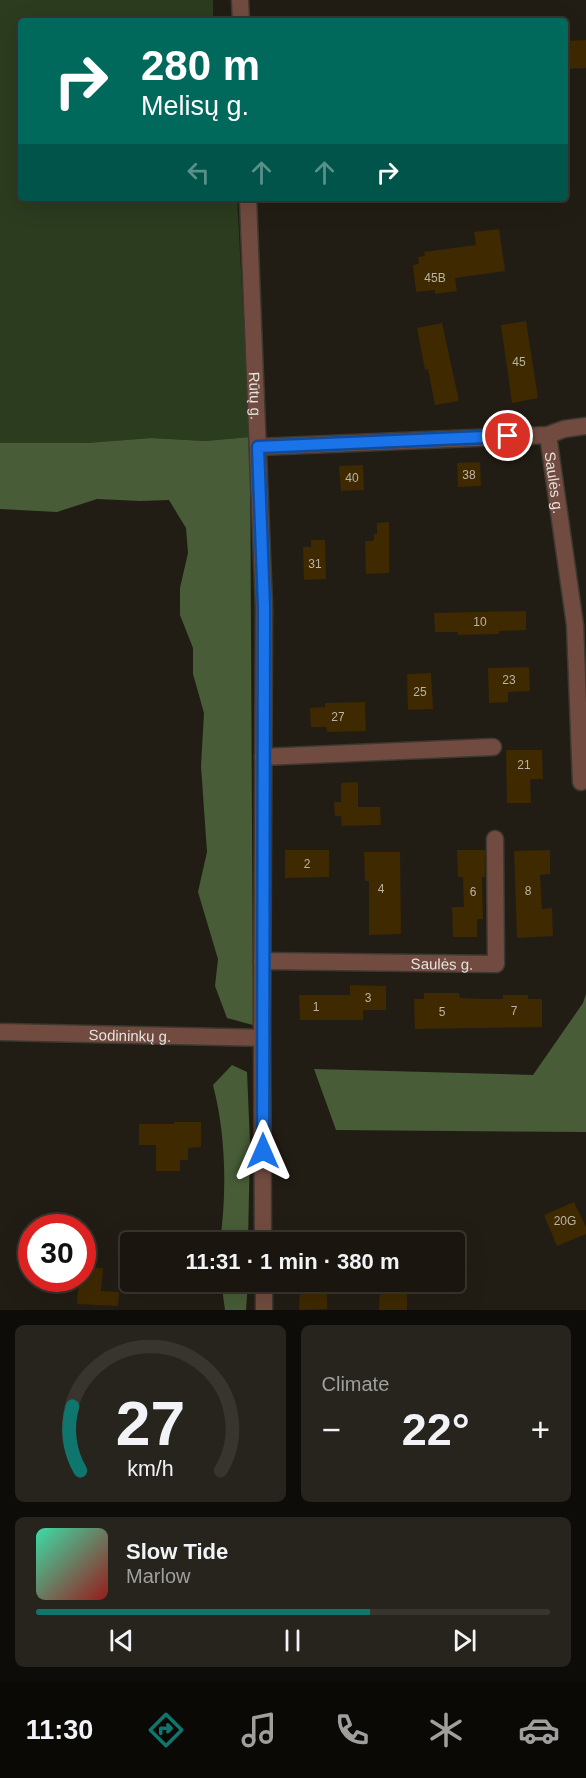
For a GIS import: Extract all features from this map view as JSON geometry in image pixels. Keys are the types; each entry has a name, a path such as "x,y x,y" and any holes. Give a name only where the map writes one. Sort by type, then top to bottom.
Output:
{"street":[{"path":"240,0 241,18"},
{"name":"Rūtų g.","path":"248,201 264,607 262,961 264,1232"},
{"path":"258,447 548,435 564,429 586,426"},
{"name":"Saulės g.","path":"548,435 575,625 581,782"},
{"path":"263,757 493,747"},
{"name":"Saulės g.","path":"262,961 496,964 495,839"},
{"name":"Sodininkų g.","path":"0,1032 262,1038"},
{"path":"264,1292 264,1310"}],"green space":[{"path":"0,0 213,0 213,18 18,18 18,201 237,201 250,437 205,441 151,438 87,443 0,443"},
{"path":"250,437 253,1025 227,1018 215,986 218,959 198,892 207,852 201,766 204,713 193,674 193,648 180,615 180,588 188,553 186,528 169,500 97,499 57,512 0,509 0,443 87,443 151,438 205,441"},
{"path":"586,994 586,1132 336,1130 314,1069 533,1075 583,1003"},
{"path":"232,1065 247,1072 250,1143 248,1232 221,1232 224,1203 223,1143 213,1085"},
{"path":"223,1292 247,1292 246,1310 225,1310"}],"building":[{"path":"586,40 586,68 568,69 568,41"},
{"path":"499,229 505,271 455,278 457,291 435,294 435,290 416,292 413,265 419,264 418,257 425,256 424,252 476,245 474,232"},
{"path":"526,321 538,398 512,403 501,325"},
{"path":"442,323 459,401 435,405 417,328"},
{"path":"480,462 481,486 458,487 457,463"},
{"path":"363,465 364,490 341,491 339,466"},
{"path":"389,522 389,573 366,574 365,541 374,541 374,534 377,534 377,523"},
{"path":"311,540 325,540 326,579 304,580 303,547 311,547"},
{"path":"526,611 526,630 499,631 499,634 458,635 458,632 435,632 434,613"},
{"path":"529,667 530,691 508,692 508,702 489,703 488,668"},
{"path":"431,673 433,709 408,710 407,674"},
{"path":"365,702 366,731 327,732 326,727 311,727 310,708 325,707 325,703"},
{"path":"506,750 542,750 543,779 530,779 531,803 507,803"},
{"path":"358,782 358,807 380,807 381,825 342,826 341,816 335,816 334,802 341,802 341,783"},
{"path":"285,850 329,850 329,877 285,878"},
{"path":"457,850 485,850 485,877 482,877 483,919 477,919 477,937 453,937 452,907 464,907 463,877 458,877"},
{"path":"550,850 550,874 540,875 542,909 552,908 553,936 517,938 514,851"},
{"path":"364,852 400,852 401,934 369,935 369,881 365,881"},
{"path":"350,985 386,986 386,1010 363,1010 363,1020 300,1020 299,995 350,995"},
{"path":"424,993 459,993 460,998 482,999 503,999 503,995 528,995 528,999 542,999 542,1027 415,1029 414,999 424,999"},
{"path":"174,1122 201,1122 201,1147 188,1148 188,1160 180,1160 180,1171 156,1171 156,1145 139,1145 139,1124 174,1124"},
{"path":"574,1202 586,1227 586,1234 557,1246 544,1215"},
{"path":"96,1268 103,1268 101,1291 119,1292 118,1306 77,1304 78,1292 96,1292"},
{"path":"300,1292 327,1292 327,1309 299,1310"},
{"path":"380,1292 407,1292 407,1310 379,1310"}],"route":[{"path":"263,1151 264,607 258,447 508,436"}]}
